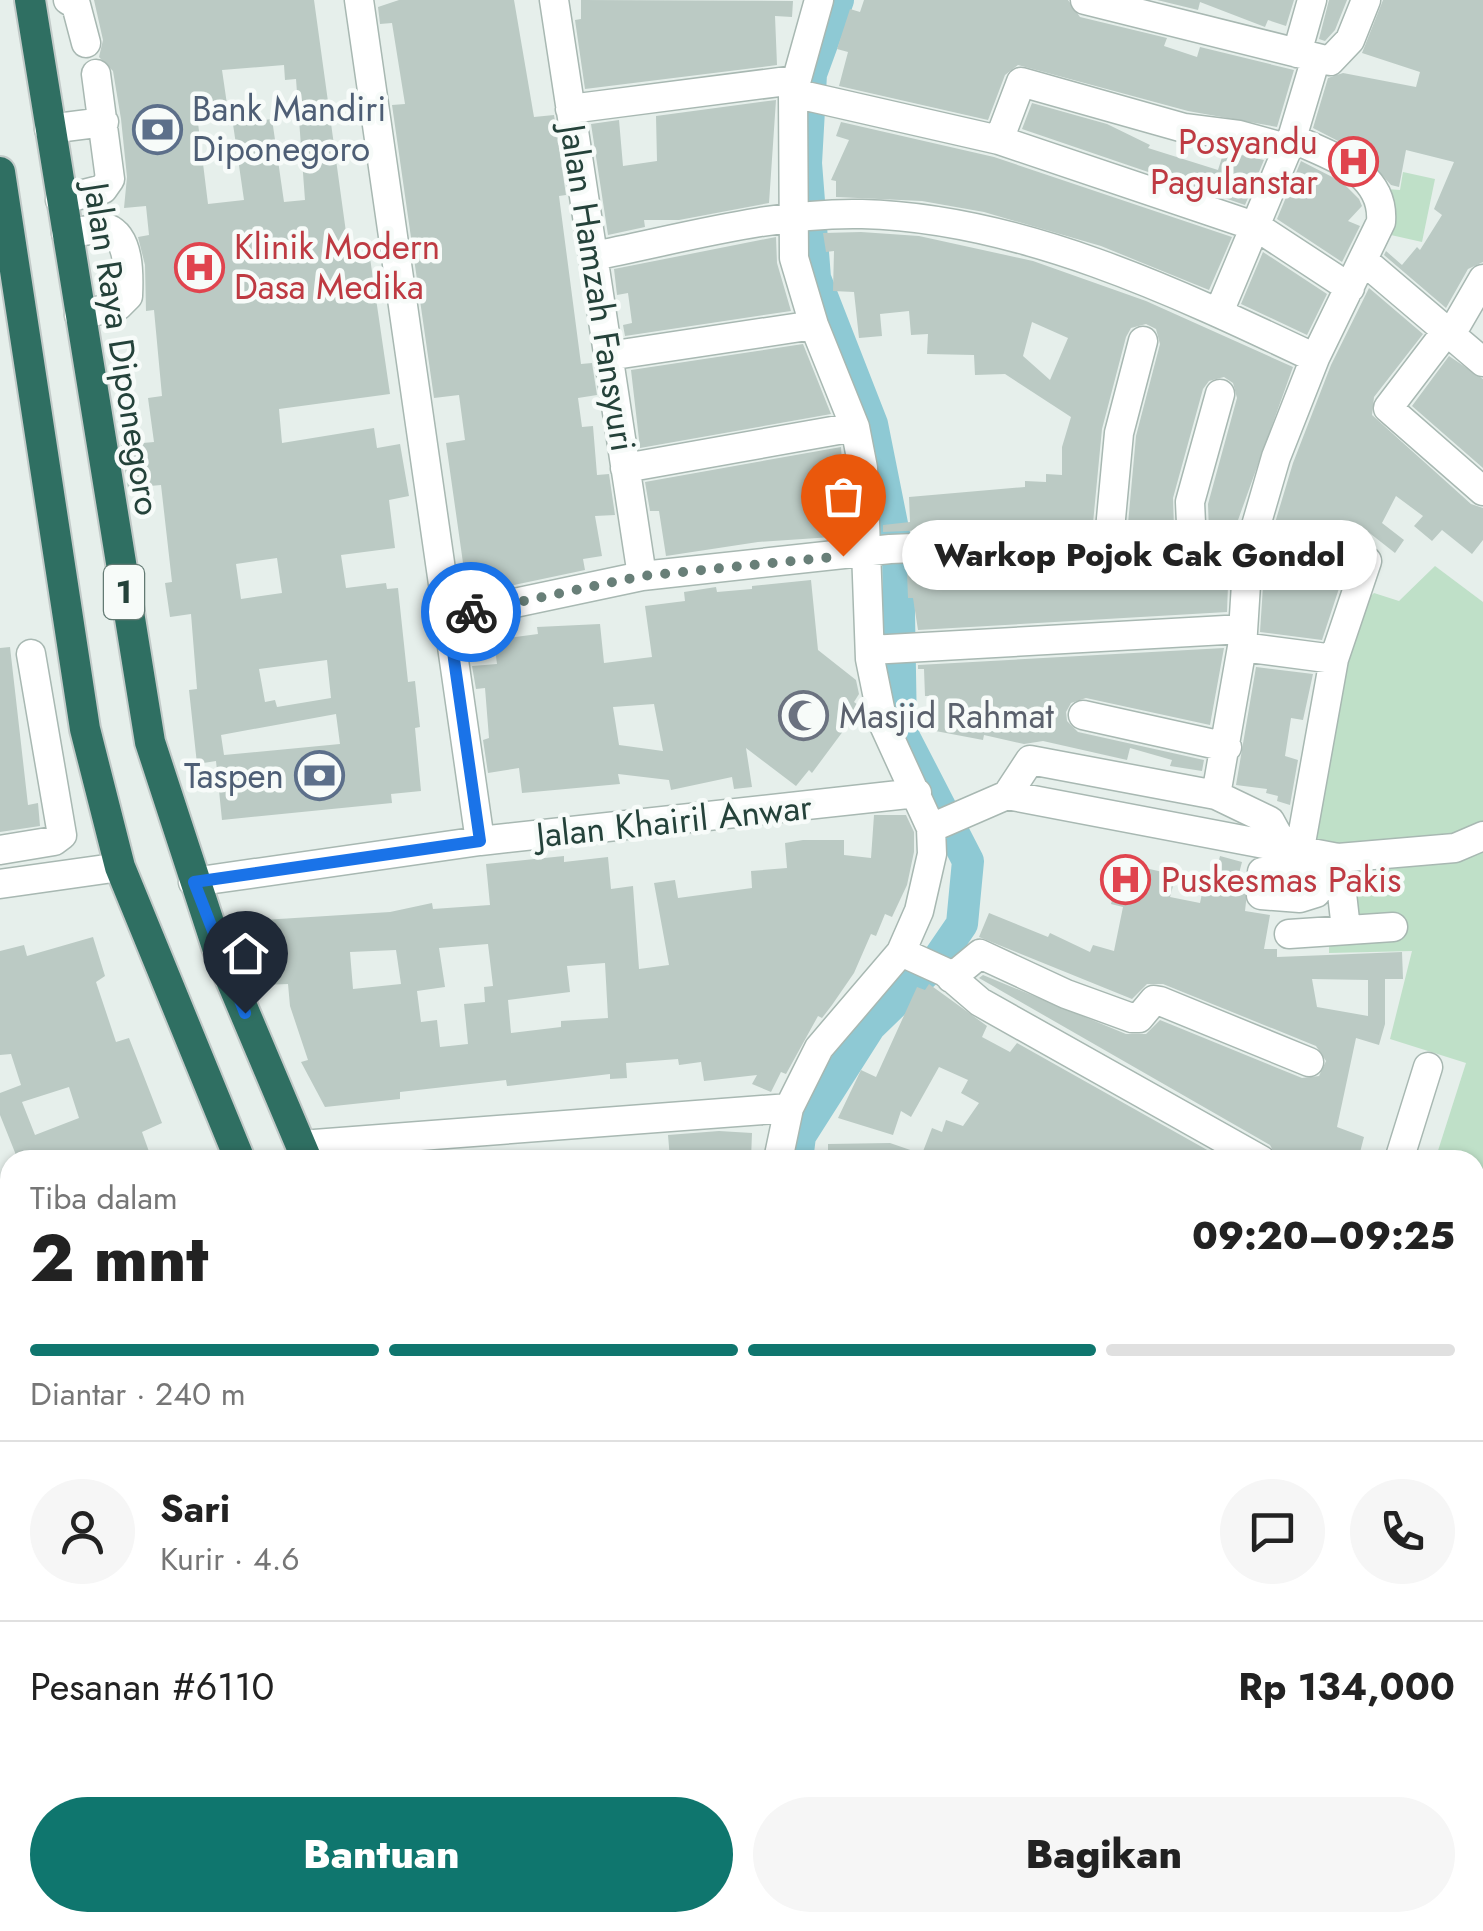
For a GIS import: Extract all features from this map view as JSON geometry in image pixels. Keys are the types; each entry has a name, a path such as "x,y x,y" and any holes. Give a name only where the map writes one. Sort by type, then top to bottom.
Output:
{"highway":[{"name":"Jalan Raya Diponegoro","path":"30,0 150,742 194,882 303,1150"},
{"name":"1","path":"0,172 85,729 120,867 236,1150"}],"street":[{"path":"68,0 76,6 86,44"},
{"path":"359,0 480,841"},
{"name":"Jalan Hamzah Fansyuri","path":"554,0 642,576"},
{"path":"819,0 804,93 806,218 794,258 814,324 855,427 863,468 878,552 888,648 883,723 917,793 946,822"},
{"path":"1084,0 1330,61 1342,52 1366,0"},
{"path":"1219,312 1258,227 1289,143 1307,55 1312,0"},
{"path":"60,200 102,189 110,180 96,74"},
{"path":"999,140 1021,82 1184,128 1289,143 1354,168 1372,185 1380,204 1382,222 1315,358 1276,457 1248,552 1228,748 1216,796"},
{"path":"570,109 804,93 999,140 1258,227 1350,288"},
{"path":"49,129 104,122"},
{"path":"593,256 806,218 862,214 957,225 1060,253 1219,312 1315,358"},
{"path":"66,233 98,226 115,230 125,255 128,296 118,306 79,315"},
{"path":"1364,261 1483,362"},
{"path":"1481,486 1388,408 1448,334 1483,280"},
{"path":"608,356 814,324"},
{"path":"1109,540 1119,433 1144,341"},
{"path":"1192,545 1190,502 1220,394"},
{"path":"625,468 855,427"},
{"path":"448,617 642,576 921,548 1109,540 1248,552"},
{"path":"1272,863 1367,561"},
{"path":"888,648 1242,638 1334,658"},
{"path":"0,850 54,841 62,835 30,654"},
{"path":"1083,716 1228,748"},
{"path":"44,737 85,729"},
{"path":"1007,795 1022,766 1034,760 1216,796 1272,863"},
{"path":"1117,814 1122,778"},
{"name":"Jalan Khairil Anwar","path":"194,882 480,841 917,793"},
{"path":"1244,1150 980,1002 930,966 923,892 932,854 946,822 1007,795 1117,814 1272,863 1455,848 1483,836"},
{"path":"1338,858 1346,929"},
{"path":"0,884 120,867"},
{"path":"1289,934 1393,928"},
{"path":"780,1150 789,1108 819,1048 930,966 980,954 1066,994 1132,1018 1139,1018 1154,1000 1160,1001 1309,1062"},
{"path":"1402,1150 1428,1067"},
{"path":"336,1150 789,1108"}],"green space":[{"path":"1403,172 1435,179 1422,242 1382,233 1387,189 1400,190"},
{"path":"1435,566 1483,602 1483,1150 1438,1150 1466,1063 1390,1039 1412,951 1329,953 1330,879 1300,830 1352,614 1374,593 1399,601"}],"building":[{"path":"94,0 314,0 349,254 369,251 390,394 279,409 282,443 374,428 377,448 400,444 409,496 389,500 395,548 341,555 346,588 386,583 387,589 398,588 408,682 415,681 421,791 391,794 392,803 222,820 216,761 197,764 189,690 197,689 191,614 170,617 165,583 172,582 161,485 128,488 121,445 154,442 148,398 162,396 154,310 146,311 145,265 138,237 149,235 146,206 124,208 127,177 121,119 113,71 99,57 103,40","holes":["284,65 285,80 296,79 305,200 284,202 272,119 233,124 244,200 208,204 198,123 229,118 222,70","277,558 282,593 241,599 236,564","327,660 331,698 277,707 275,700 265,702 259,669","336,714 340,744 224,755 221,735"]},
{"path":"399,0 514,0 534,117 554,115 566,195 559,196 581,364 592,363 597,395 578,398 582,427 593,426 597,475 609,474 615,515 595,516 602,556 583,559 585,570 471,594 466,584 446,443 465,440 459,395 434,398 392,105 405,104 392,23 380,24 378,7"},
{"path":"581,0 793,1 792,17 775,16 777,65 585,89 575,20 581,19"},
{"path":"864,0 1068,0 1080,17 1167,38 1164,46 1197,57 1200,47 1294,70 1277,127 1188,111 1018,65 1005,75 988,120 839,86 848,52 837,49 850,9 860,12"},
{"path":"1157,0 1294,0 1286,26 1268,20 1265,27 1200,2 1198,10"},
{"path":"1329,0 1347,0 1335,30 1325,41 1319,39"},
{"path":"1383,0 1483,0 1483,262 1468,269 1446,308 1384,255 1386,251 1402,265 1417,247 1420,250 1442,215 1434,209 1454,162 1406,150 1399,187 1391,185 1363,154 1313,128 1328,78 1343,73 1416,87 1420,72 1362,53"},
{"path":"776,100 769,203 679,220 644,220 645,227 608,235 591,124 619,120 623,166 657,161 656,116"},
{"path":"1032,103 1107,124 1150,145 1148,148 1218,170 1224,151 1264,160 1245,205 1022,129"},
{"path":"841,122 994,157 1232,237 1209,290 1101,246 984,212 922,201 836,197 836,181 831,180 849,140 836,136"},
{"path":"1301,161 1342,182 1362,206 1348,221 1360,226 1342,262 1277,219"},
{"path":"823,233 919,236 1033,261 1146,301 1293,367 1233,534 1209,532 1208,504 1237,398 1233,383 1224,377 1209,381 1203,389 1173,498 1174,528 1128,524 1136,436 1160,344 1156,329 1146,324 1131,328 1126,337 1102,429 1093,523 1041,520 1041,525 883,532 883,525 910,522 909,497 1025,487 1025,481 1046,482 1046,474 1062,475 1062,447 1071,417 1005,374 975,375 974,355 927,354 928,334 911,335 909,311 880,314 882,336 859,338 854,292 833,291 834,251 826,252","holes":["1032,322 1068,338 1050,380 1023,356"]},
{"path":"776,237 777,263 791,311 625,336 623,325 632,323 628,293 617,295 614,269"},
{"path":"1263,252 1327,294 1307,335 1241,304"},
{"path":"1369,288 1423,334 1374,397 1372,415 1471,504 1483,508 1483,540 1472,554 1442,530 1432,541 1414,526 1423,516 1396,496 1382,523 1404,540 1395,553 1367,531 1350,555 1322,640 1260,632 1265,556 1293,463 1331,365"},
{"path":"803,344 831,414 640,448 631,370"},
{"path":"1449,356 1483,379 1483,468 1412,406"},
{"path":"841,447 847,536 758,542 666,556 659,511 650,511 645,482"},
{"path":"1109,558 1206,567 1205,583 1228,585 1227,612 918,630 913,598 908,598 907,572 916,571 915,566"},
{"path":"811,580 818,650 856,680 859,694 854,702 861,707 812,773 809,770 796,786 746,748 752,787 734,789 732,777 671,790 669,780 618,774 620,784 522,793 519,768 488,773 483,740 489,738 485,688 476,689 472,666 497,664 494,640 538,634 537,627 600,624 604,663 652,657 645,606 685,601 684,592","holes":["654,704 663,751 619,745 613,707"]},
{"path":"10,647 28,805 38,803 40,826 0,832 0,648"},
{"path":"1224,648 1210,725 1086,698 1071,703 1066,712 1067,721 1078,732 1204,760 1202,771 1170,766 1172,760 1130,748 1127,760 1043,741 1024,744 984,735 983,740 925,729 930,696 925,696 924,669 918,669 918,665"},
{"path":"1256,667 1313,674 1303,720 1291,718 1285,756 1298,760 1290,805 1277,801 1278,796 1266,793 1267,789 1236,785"},
{"path":"874,815 906,815 914,832 914,852 907,885 892,917 885,914 876,936 871,934 854,973 822,1018 818,1016 786,1074 781,1072 771,1092 752,1084 757,1075 704,1081 701,1062 679,1065 678,1059 626,1063 627,1078 610,1079 610,1074 507,1086 506,1080 400,1092 400,1099 325,1107 301,1062 308,1060 290,1006 288,984 263,985 261,961 267,960 263,920 390,912 432,903 433,909 490,905 486,864 564,856 564,862 608,857 611,889 633,886 639,969 669,965 654,883 675,880 678,898 752,888 751,871 787,868 785,843 803,840 844,840 844,855 871,858","holes":["488,944 493,986 484,987 485,1002 464,1004 468,1044 440,1047 437,1020 421,1022 417,991 445,987 439,948","396,950 401,984 353,989 350,952","605,963 608,1018 561,1021 561,1027 511,1033 508,1000 570,992 567,966"]},
{"path":"1220,856 1242,862 1237,881 1248,884 1245,911 1270,915 1264,949 1277,949 1277,957 1402,952 1403,979 1385,979 1385,1024 1379,1045 1356,1038 1337,1127 1364,1137 1361,1150 1273,1150 979,978 983,975 1126,1034 1146,1034 1160,1020 1302,1078 1319,1076 1326,1061 1316,1046 1163,984 1147,984 1132,999 979,937 989,913 1048,937 1050,933 1090,952 1093,945 1114,951 1123,907 1111,904 1114,893 1106,891 1114,861 1176,875 1170,897 1200,903 1206,874 1215,876","holes":["1312,979 1368,980 1368,1016 1317,1007"]},
{"path":"93,937 105,976 96,982 116,1042 129,1038 162,1123 142,1132 148,1150 14,1150 0,1115 0,1093 21,1085 11,1054 0,1055 0,951 24,945 27,956","holes":["69,1087 79,1118 35,1135 22,1102"]},
{"path":"929,984 987,1026 982,1037 1010,1052 1017,1043 1207,1150 924,1150 932,1128 942,1132 946,1120 963,1126 979,1103 961,1093 968,1080 939,1067 911,1117 901,1111 893,1135 838,1118 861,1070 876,1077 917,987 925,990"},
{"path":"752,1133 751,1150 669,1150 668,1135"},
{"path":"890,1143 910,1150 828,1150 828,1144"}],"waterway":[{"path":"798,1150 800,1136 870,1026 936,962 962,924 968,861 901,731 898,554 872,424 815,278 806,163 811,74 838,0"}],"way so far":[{"path":"471,612 642,576 843,556"}],"place":[{"name":"Bank Mandiri Diponegoro","path":"157,129"},
{"name":"Posyandu Pagulanstar","path":"1353,162"},
{"name":"Klinik Modern Dasa Medika","path":"199,267"},
{"name":"Warkop Pojok Cak Gondol","path":"843,556"},
{"name":"Masjid Rahmat","path":"804,716"},
{"name":"Taspen","path":"319,776"},
{"name":"Puskesmas Pakis","path":"1126,880"}],"route":[{"path":"245,1013 194,882 480,841 448,617 471,612"}]}
